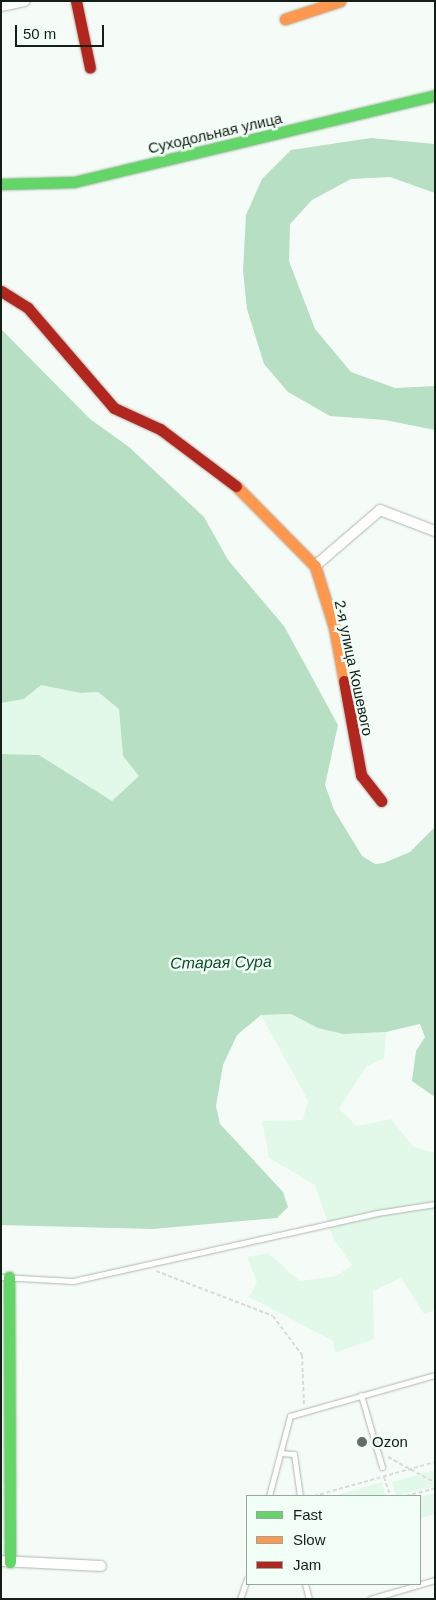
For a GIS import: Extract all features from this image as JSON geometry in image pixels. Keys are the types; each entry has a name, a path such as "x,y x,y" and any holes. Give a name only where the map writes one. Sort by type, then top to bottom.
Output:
{"street":[{"path":"1,6 24,1"},
{"path":"76,1 90,68"},
{"path":"285,19 340,1"},
{"name":"Суходольная улица","path":"1,184 74,182 435,95"},
{"name":"2-я улица Кошевого","path":"1,292 28,308 114,408 160,429 231,481 314,566 334,627 361,775 381,801"},
{"path":"314,566 380,510 435,532"},
{"path":"5,1277 6,1561 101,1566"}],"lane":[{"path":"5,1277 73,1281 435,1204"},
{"path":"269,1495 280,1453 285,1420 304,1411 435,1375"},
{"path":"361,1395 382,1467"},
{"path":"280,1453 294,1454 300,1495"},
{"path":"421,1584 435,1580"},
{"path":"240,1599 246,1583"},
{"path":"305,1585 309,1599"},
{"path":"370,1599 418,1585"}],"path":[{"path":"141,1266 273,1316 302,1355 304,1411"},
{"path":"377,1452 432,1481 435,1489 410,1495"},
{"path":"318,1495 435,1462"},
{"path":"382,1467 390,1495"},
{"path":"432,1481 435,1476"}],"shaded area":[{"path":"52,684 81,693 98,692 119,709 123,756 140,776 112,801 39,755 1,754 1,703 24,699 41,685"},
{"path":"291,1014 318,1028 343,1034 386,1032 384,1058 366,1067 339,1109 357,1126 391,1119 414,1147 435,1153 435,1310 424,1314 401,1278 373,1291 374,1339 335,1353 333,1341 249,1297 257,1282 247,1257 268,1253 300,1281 336,1276 352,1265 333,1238 315,1185 269,1158 262,1121 303,1120 308,1101 261,1015"},
{"path":"435,1470 435,1486 396,1495 392,1482"},
{"path":"382,1482 386,1495 337,1495"},
{"path":"434,1493 435,1514 421,1518 421,1497"}],"water":[{"path":"371,138 435,144 435,193 390,177 351,179 312,200 290,224 289,261 315,329 351,372 395,388 435,386 435,430 385,420 330,416 288,392 264,364 247,309 243,271 246,215 262,179 291,150"},
{"name":"Старая Сура","path":"1,329 90,419 129,447 204,517 228,560 284,626 338,725 325,785 334,810 362,856 375,864 384,863 410,852 435,827 435,1097 412,1081 416,1051 425,1037 420,1024 386,1032 343,1034 318,1028 291,1014 261,1015 237,1035 223,1065 216,1106 220,1124 283,1192 288,1207 277,1218 153,1229 1,1225 1,754 39,755 112,801 139,776 123,756 119,709 98,692 81,693 41,685 24,699 1,703"}],"traffic: fast":[{"path":"1,184 74,182 435,95"},
{"path":"9,1277 10,1562"}],"traffic: slow":[{"path":"285,19 340,1"},
{"path":"236,486 315,566 334,627 344,681"}],"traffic: jam":[{"path":"76,1 90,68"},
{"path":"1,291 28,308 114,408 160,429 236,486"},
{"path":"344,681 361,775 381,801"}],"place":[{"name":"Ozon","path":"362,1442"}]}
